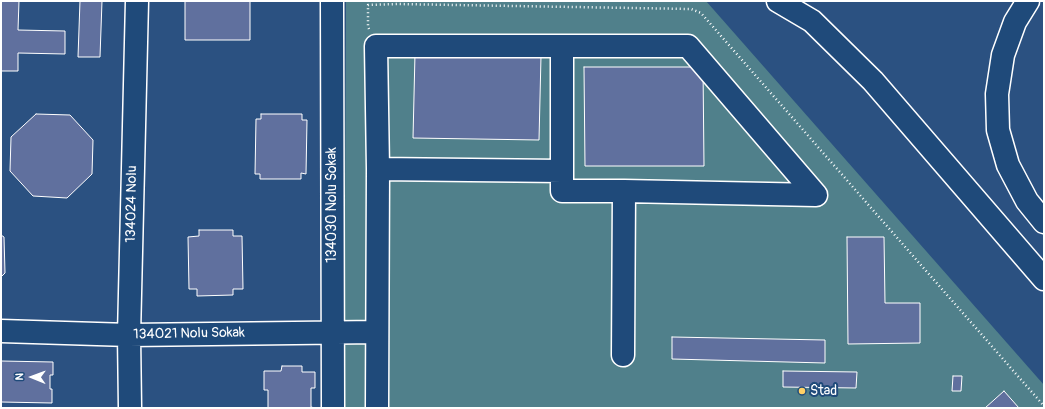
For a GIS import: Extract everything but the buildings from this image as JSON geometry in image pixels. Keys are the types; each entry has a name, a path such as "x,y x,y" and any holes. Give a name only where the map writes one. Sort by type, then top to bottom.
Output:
{"main road":[{"name":"134024 Nolu","path":"130,408 129,335 137,1"},
{"name":"134030 Nolu Sokak","path":"332,1 333,408"},
{"path":"778,1 812,21 874,80 1044,279"},
{"path":"1028,1 1014,22 1002,55 996,94 998,130 1008,165 1027,201 1044,222"},
{"path":"378,408 378,170 376,46 562,46 688,46 816,195 562,191 562,46"},
{"path":"378,170 562,172"},
{"path":"623,355 624,191"},
{"name":"134021 Nolu Sokak","path":"1,331 129,335 378,332"}],"path":[{"path":"376,46 368,27 368,5 397,4"}],"green space":[{"path":"346,1 706,1 1044,385 1044,408 344,408"}],"place":[{"name":"Stad","path":"802,391"}]}
